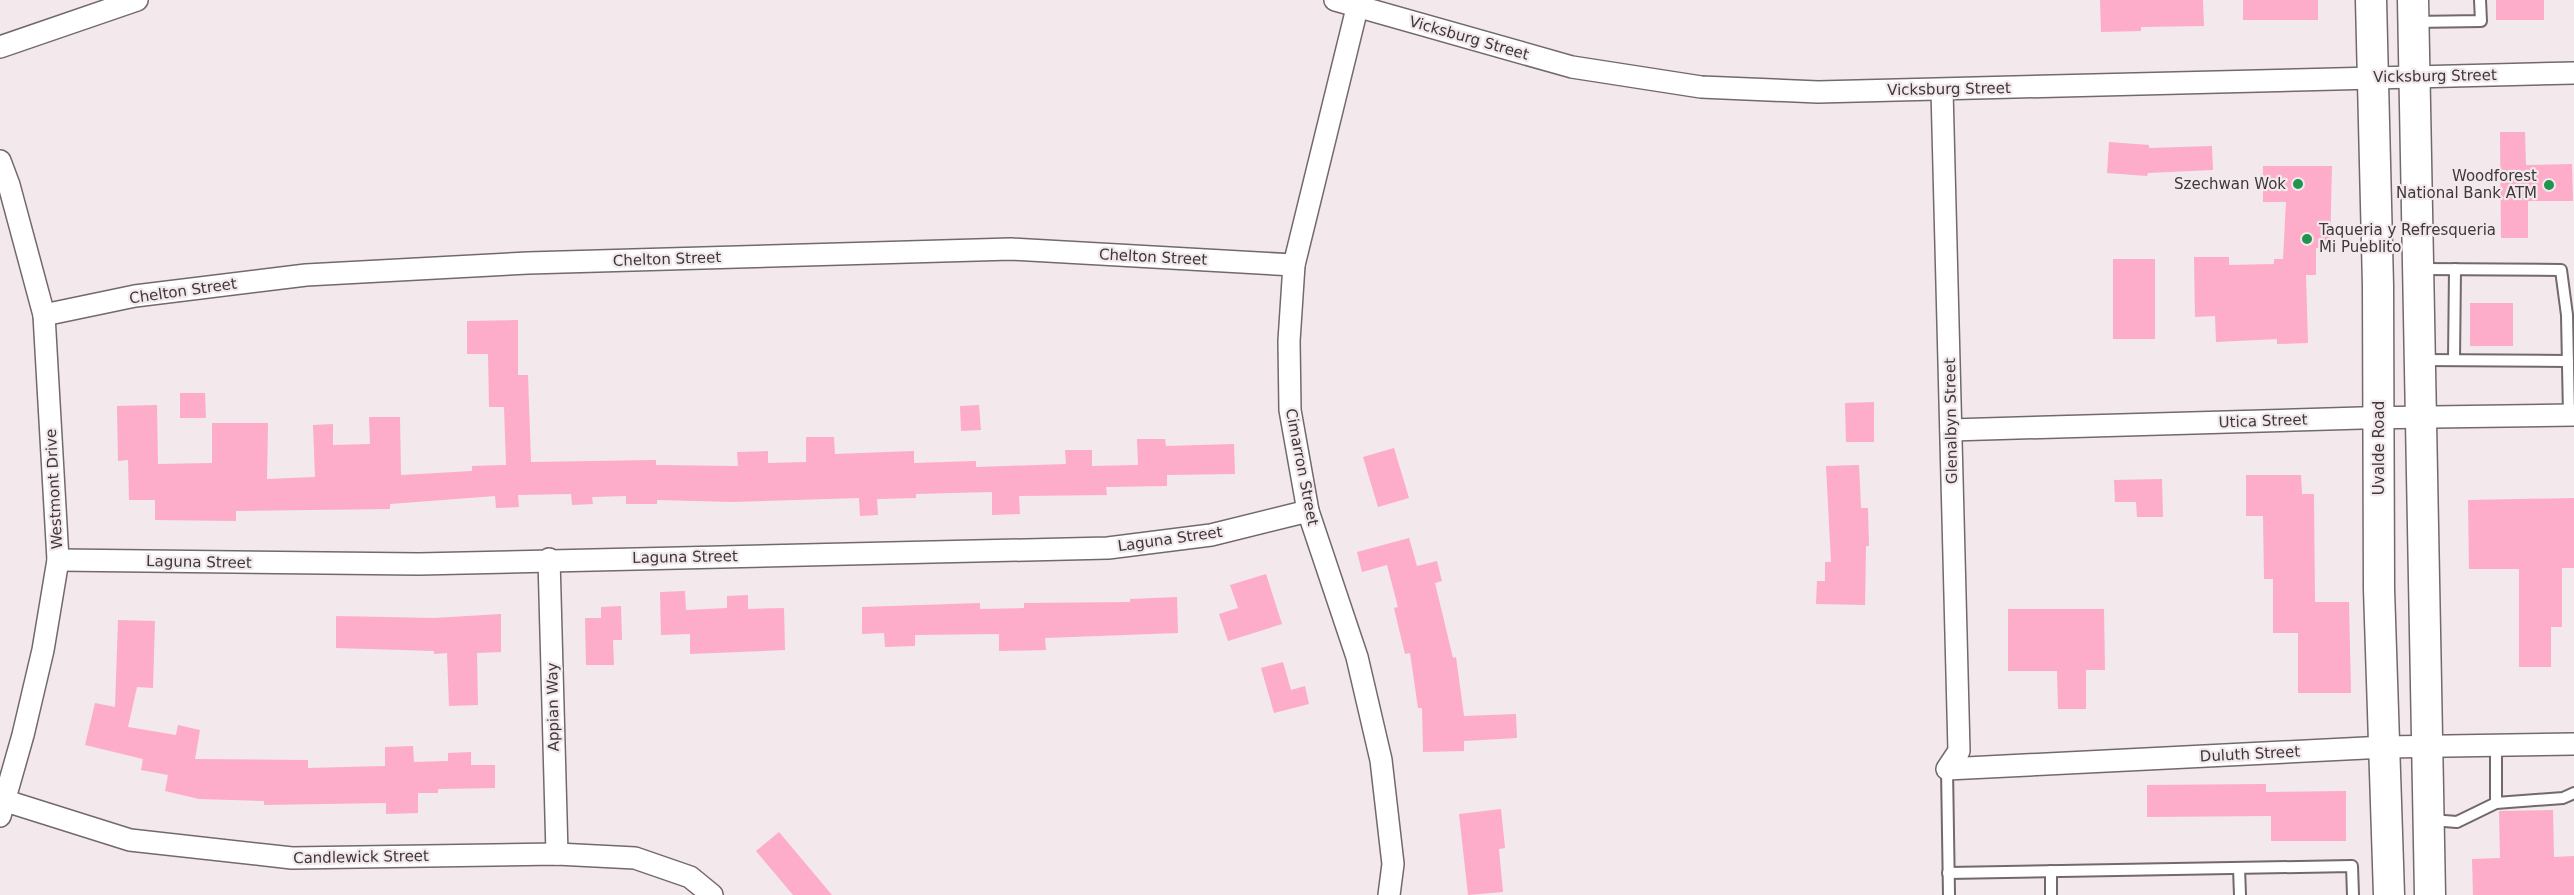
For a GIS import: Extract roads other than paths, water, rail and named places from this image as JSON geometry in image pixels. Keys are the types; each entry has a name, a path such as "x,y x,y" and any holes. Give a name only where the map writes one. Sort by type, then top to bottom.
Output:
{"main road":[{"name":"Uvalde Road","path":"2371,0 2379,418 2379,589 2389,895"},
{"path":"2413,11 2430,895"}],"street":[{"path":"0,47 137,0"},
{"name":"Vicksburg Street","path":"1335,0 1358,3 1572,68 1701,87 1818,92 2373,76 2574,74"},
{"name":"Cimarron Street","path":"1358,3 1294,265 1289,341 1290,410 1308,510 1357,657 1381,760 1393,864 1389,895"},
{"name":"Glenalbyn Street","path":"1942,90 1959,751 1947,769"},
{"name":"Westmont Drive","path":"0,161 9,185 44,315 58,560 43,650 3,808"},
{"name":"Chelton Street","path":"44,315 135,296 306,275 528,263 1011,249 1294,265"},
{"name":"Utica Street","path":"1951,430 2571,415"},
{"name":"Laguna Street","path":"58,560 419,564 549,559 1108,548 1211,535 1308,510"},
{"name":"Appian Way","path":"549,559 557,854"},
{"name":"Duluth Street","path":"1947,769 2385,747 2574,744"},
{"name":"Candlewick Street","path":"3,808 130,840 292,858 557,854 635,858 690,877 712,895"}],"lane":[{"path":"2413,11 2481,21 2481,0"},
{"path":"2454,360 2455,268"},
{"path":"2417,269 2561,270 2567,315 2571,415"},
{"path":"2419,360 2568,361"},
{"path":"2496,745 2496,803"},
{"path":"1947,769 1949,895"},
{"path":"2428,820 2457,822 2496,803 2563,798 2574,793"},
{"path":"1948,873 2352,866 2353,895"},
{"path":"2239,868 2240,895"},
{"path":"2051,871 2052,895"}],"place":[{"name":"Szechwan Wok","path":"2298,184"},
{"name":"Woodforest National Bank ATM","path":"2549,185"},
{"name":"Taqueria y Refresqueria Mi Pueblito","path":"2307,239"}]}
